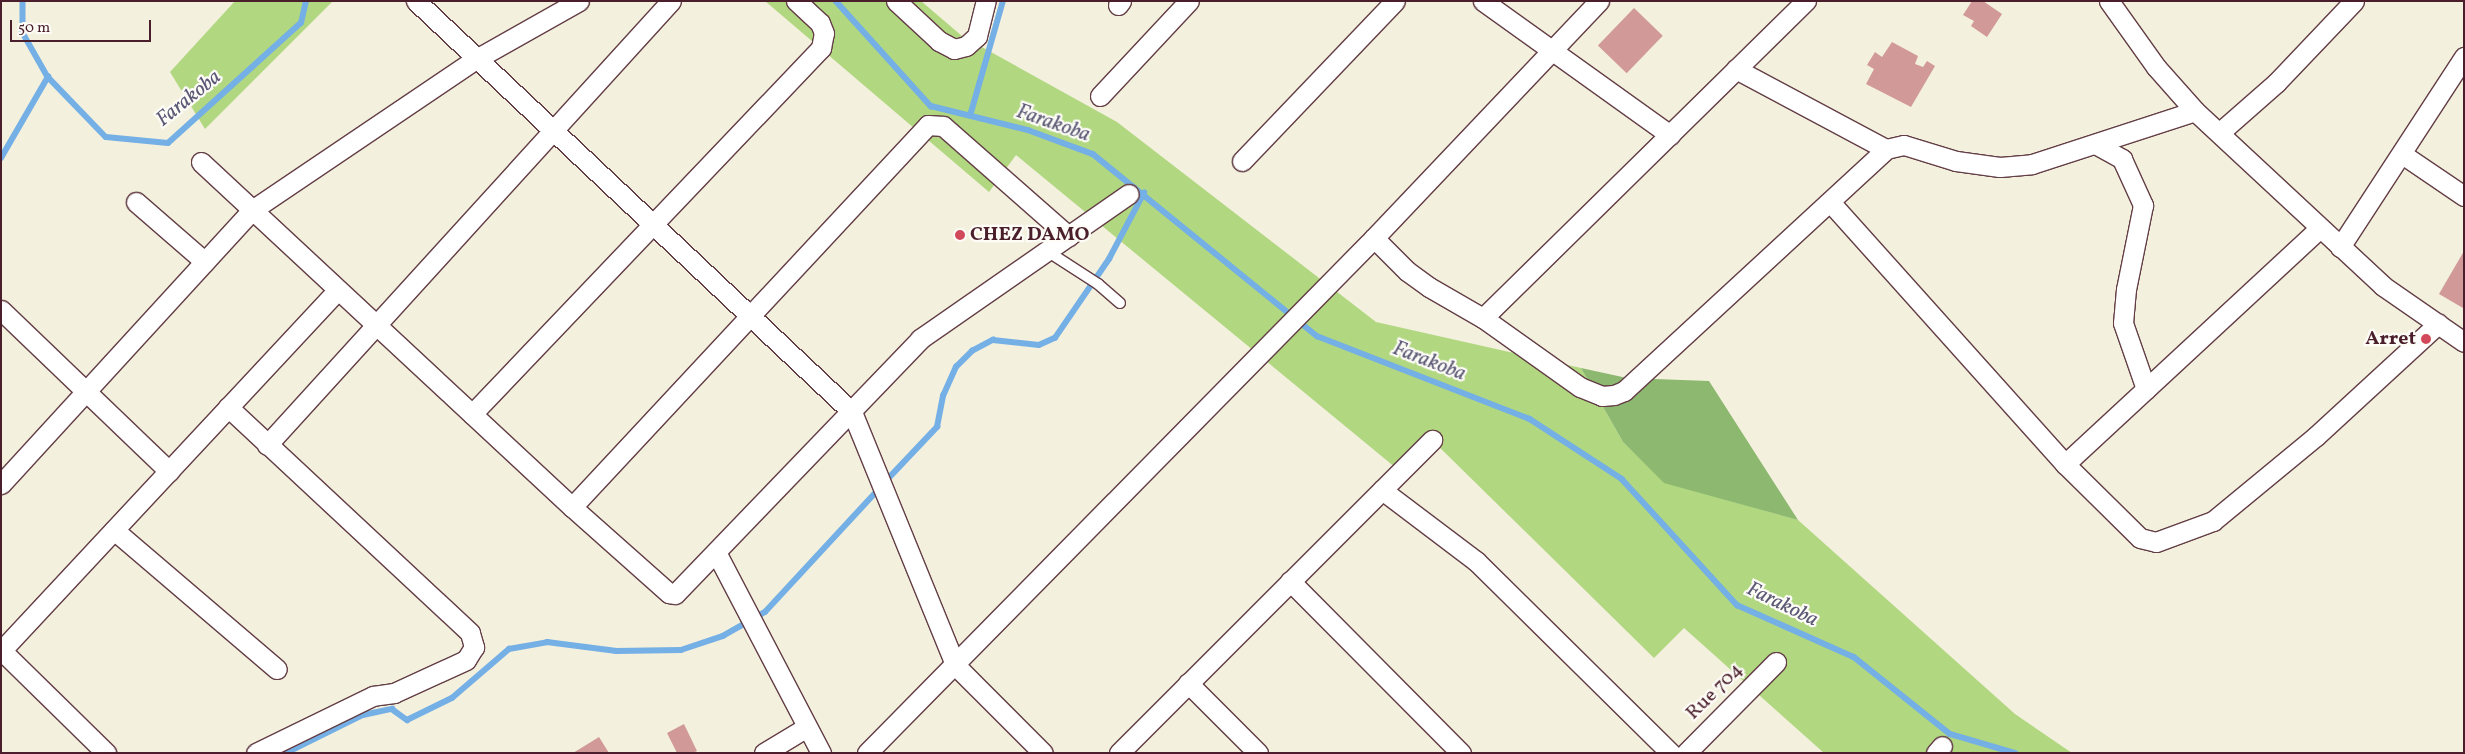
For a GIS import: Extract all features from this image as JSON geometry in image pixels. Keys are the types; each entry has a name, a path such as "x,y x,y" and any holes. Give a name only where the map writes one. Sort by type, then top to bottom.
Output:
{"street":[{"path":"416,1 652,226 852,412 955,665 1043,753"},
{"path":"1,484 252,210 476,59 579,1"},
{"path":"267,445 554,132 671,1"},
{"path":"472,414 821,48 824,33 820,23 796,1"},
{"path":"896,1 939,41 954,49 966,46 977,36 986,1"},
{"path":"1100,96 1189,1"},
{"path":"1242,161 1395,1"},
{"path":"1483,1 1670,135"},
{"path":"866,753 955,665 1374,238 1599,1"},
{"path":"1483,318 1806,1"},
{"path":"2109,1 2156,67 2195,111 2383,286 2464,342"},
{"path":"2219,133 2276,83 2354,1"},
{"path":"2340,247 2464,57"},
{"path":"1736,69 1886,149"},
{"path":"1374,238 1421,282 1483,318 1580,387 1602,396 1614,395 1624,391 1886,149 1904,145 1956,161 2000,167 2032,164 2098,145 2195,111"},
{"path":"572,507 928,125 943,126 1068,236"},
{"path":"2098,145 2122,160 2143,205 2126,289 2123,323 2146,389"},
{"path":"2402,154 2464,196"},
{"path":"201,162 572,507 669,593 675,594 682,590 717,554 920,339 1128,194"},
{"path":"136,202 205,262"},
{"path":"1830,202 2065,464 2140,538 2156,542 2186,533 2213,521 2316,436 2438,324"},
{"path":"2065,464 2320,228"},
{"path":"106,753 2,651 338,290"},
{"path":"1,310 169,471"},
{"path":"228,407 470,633 474,647 466,660 394,693 373,696 256,753"},
{"path":"1119,753 1432,440"},
{"path":"1382,490 1476,561 1671,753"},
{"path":"114,530 277,669"},
{"path":"717,554 822,753"},
{"path":"1290,582 1461,753"},
{"name":"Rue 704","path":"1686,753 1776,662"},
{"path":"1188,683 1258,753"},
{"path":"764,753 807,727"}],"lane":[{"path":"1047,251 1098,284 1120,303"}],"green space":[{"path":"235,1 333,1 205,129 170,72"},
{"path":"765,1 921,1 962,36 1117,122 1376,322 1581,368 1623,442 1664,482 1798,520 2015,714 2072,753 1824,753 1684,628 1654,658 1431,439 1396,468 1016,155 989,192"},
{"path":"1581,368 1627,378 1709,381 1798,520 1664,483 1623,442"}],"building":[{"path":"1972,1 1983,1 2002,14 1987,37 1971,26 1974,21 1963,15"},
{"path":"1634,8 1663,36 1627,73 1598,45"},
{"path":"1892,42 1918,56 1915,64 1923,67 1927,61 1935,66 1911,107 1866,84 1874,69 1867,65 1875,52 1882,57"},
{"path":"2464,251 2464,306 2463,308 2439,294"},
{"path":"684,724 697,751 693,753 677,753 667,733"},
{"path":"599,737 609,753 573,753"}],"waterway":[{"name":"Farakoba","path":"23,1 23,33 48,77 106,137 168,143 301,23 306,1"},
{"name":"Farakoba","path":"836,1 931,106 1028,130 1093,154 1317,336 1530,419 1622,479 1737,605 1854,657 1950,734 2015,753"},
{"path":"970,116 1003,1"},
{"path":"1,158 48,77"},
{"path":"885,482 937,427 943,396 956,367 972,351 993,340 1039,345 1055,338 1109,259 1144,193"},
{"path":"286,753 363,715 392,709 407,720 452,698 509,649 547,642 616,651 681,650 723,636 765,612 879,489"}],"place":[{"name":"CHEZ DAMO","path":"960,235"},
{"name":"Arret","path":"2426,339"}]}
